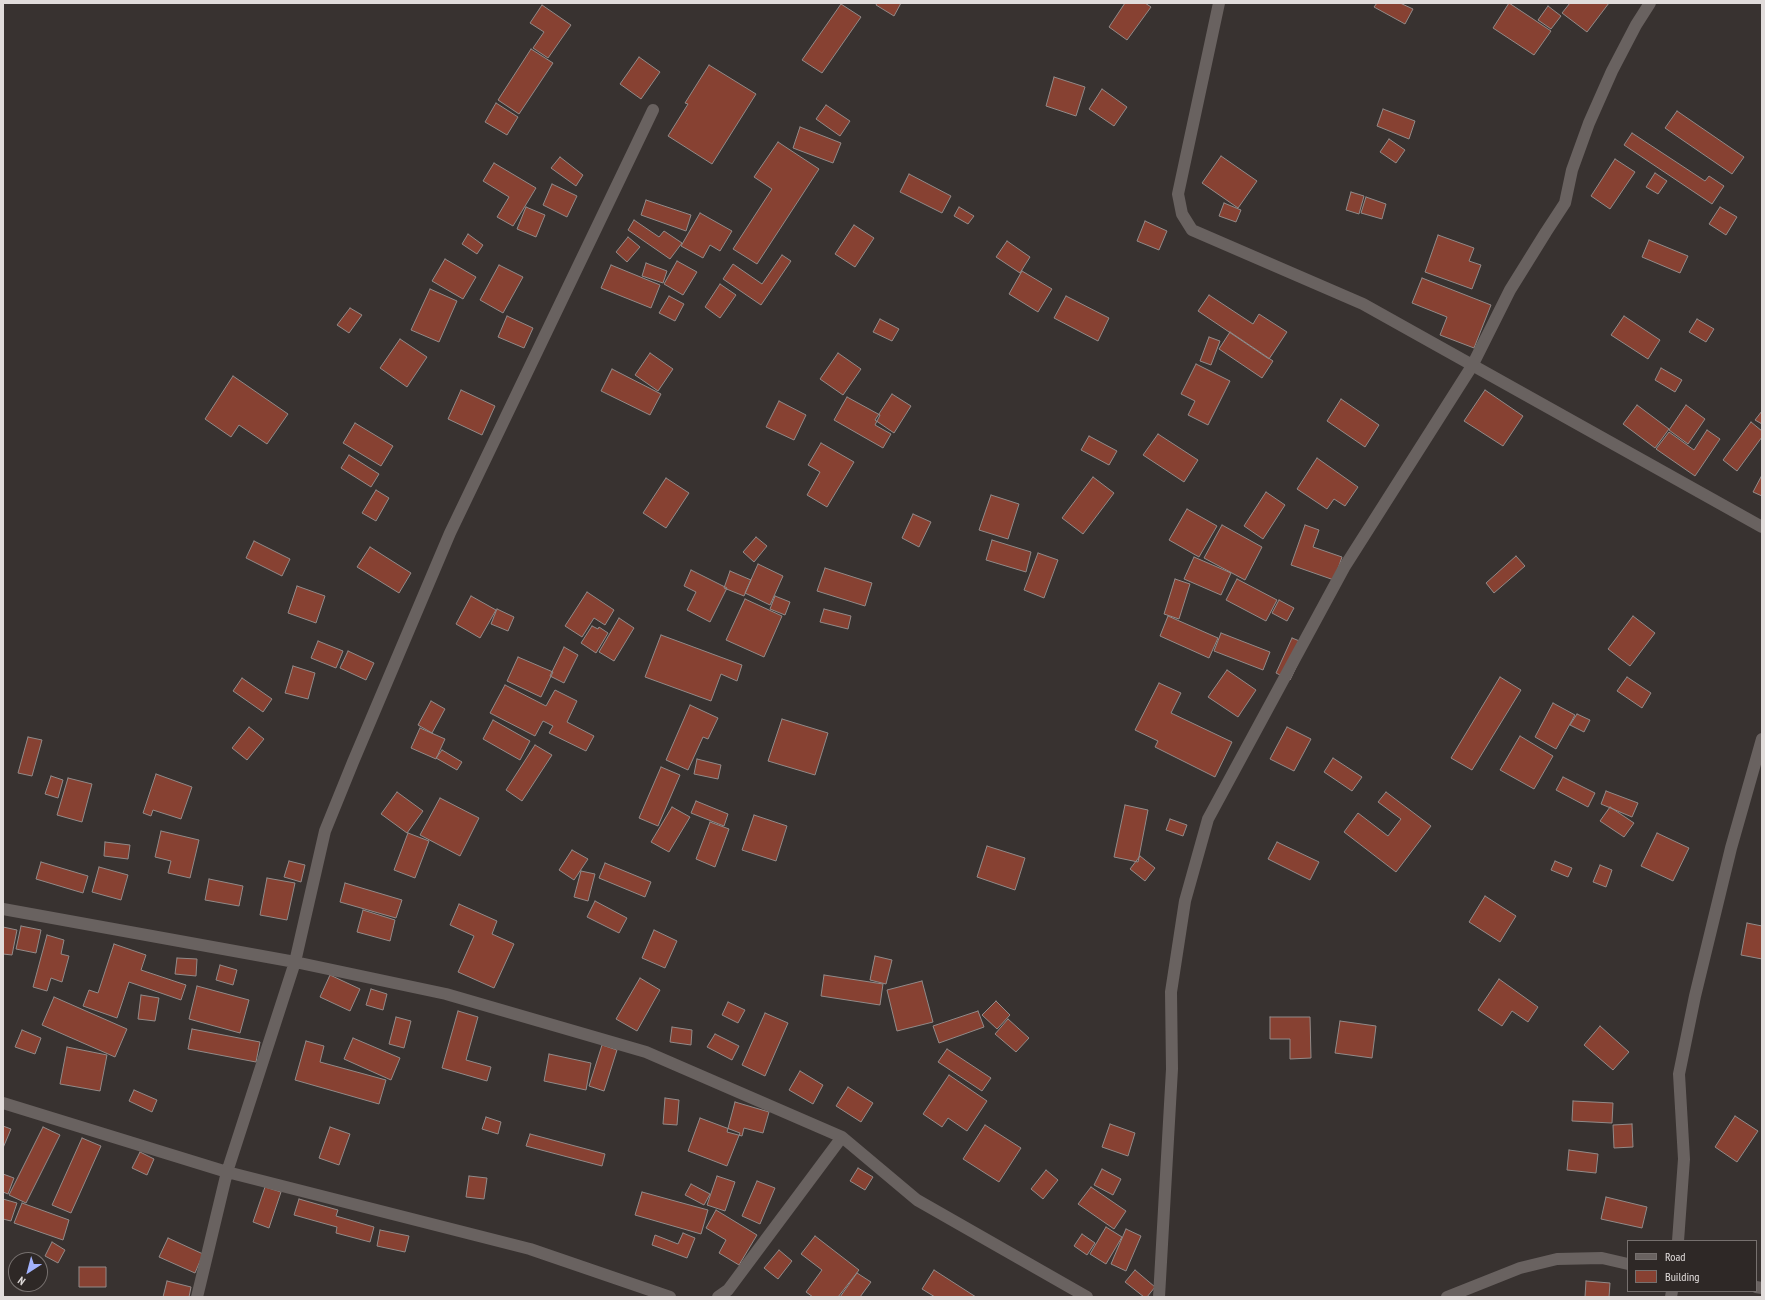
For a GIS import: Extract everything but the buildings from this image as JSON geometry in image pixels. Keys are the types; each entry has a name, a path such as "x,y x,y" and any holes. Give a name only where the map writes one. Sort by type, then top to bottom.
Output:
{"street":[{"path":"1218,3 1178,194 1182,214 1192,230 1363,304 1762,527"},
{"path":"1159,1297 1172,1069 1171,992 1185,901 1208,819 1345,566 1472,366 1510,290 1565,203 1572,170 1589,123 1612,71 1636,25 1650,3"},
{"path":"197,1297 227,1172 295,962 325,831 450,533 653,110"},
{"path":"1678,1240 1684,1159 1679,1074 1695,996 1730,848 1762,739"},
{"path":"3,909 295,962 446,994 646,1052 842,1137 917,1200 1087,1297"},
{"path":"3,1103 227,1172 530,1248 670,1297"},
{"path":"718,1297 728,1290 842,1137"},
{"path":"1448,1297 1520,1268 1557,1259 1602,1258 1627,1264"}]}
